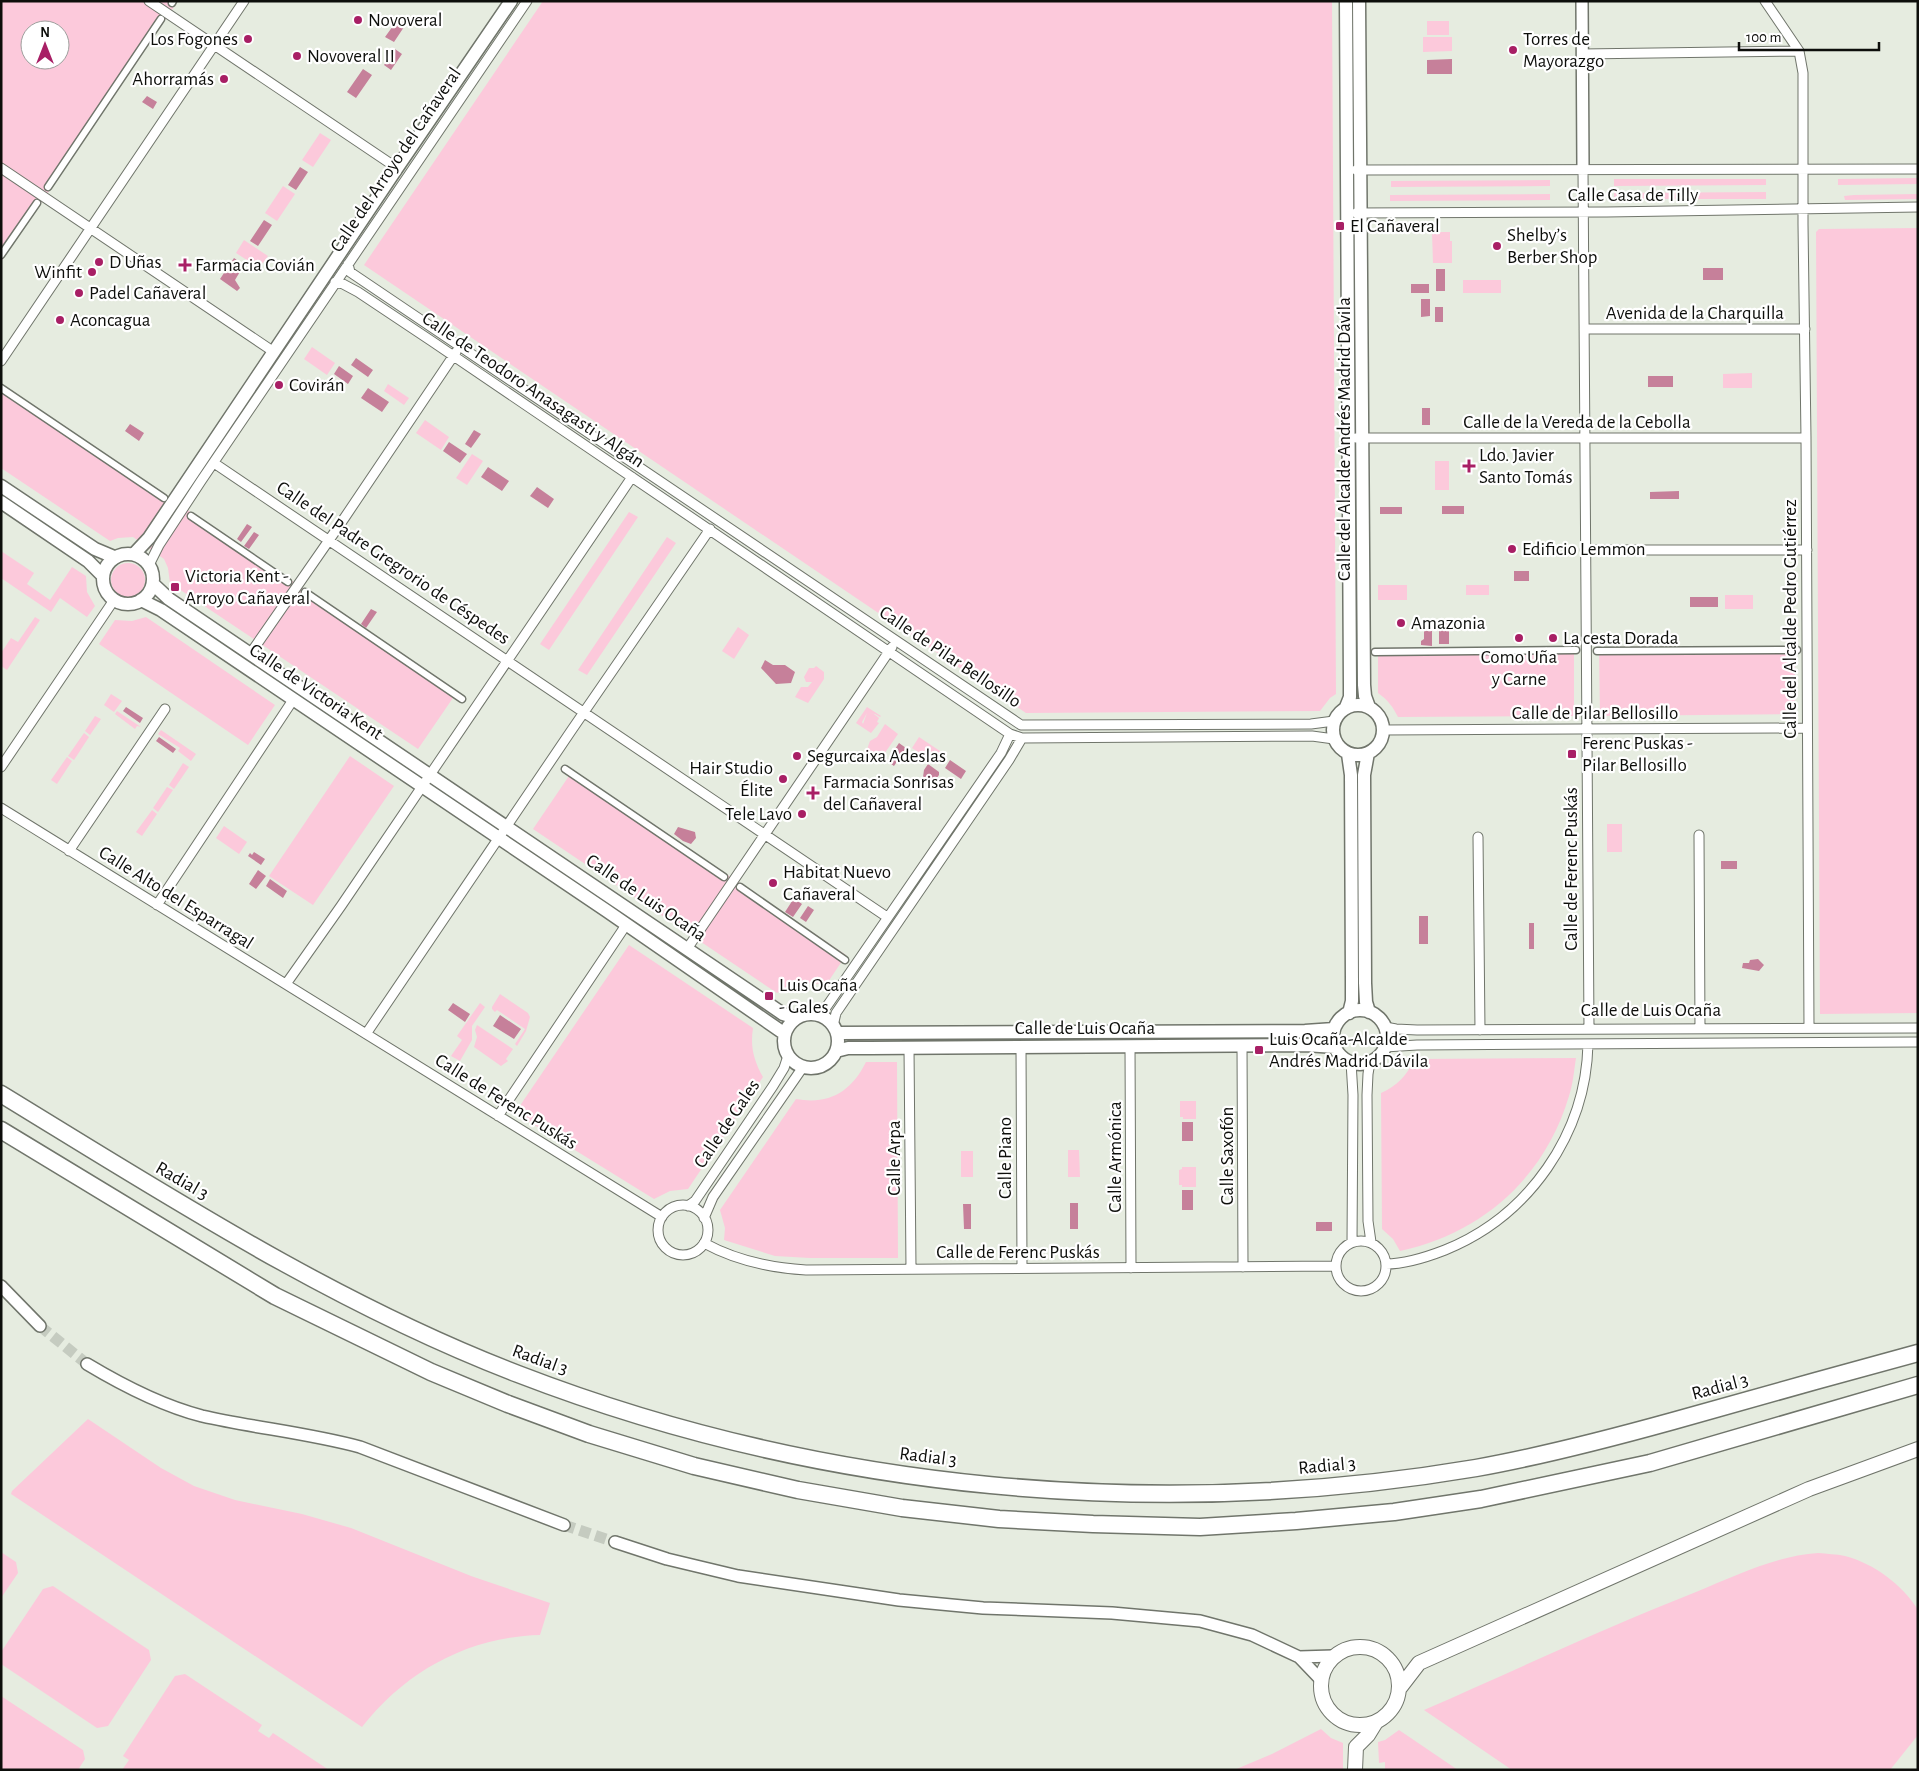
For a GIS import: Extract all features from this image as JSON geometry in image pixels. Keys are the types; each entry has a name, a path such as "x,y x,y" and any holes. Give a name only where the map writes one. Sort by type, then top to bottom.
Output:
{"highway":[{"name":"Radial 3","path":"1,1094 148,1184 256,1247 342,1294 509,1371 670,1426 767,1450 893,1474 995,1486 1111,1494 1248,1493 1372,1483 1479,1467 1592,1443 1918,1353"},
{"path":"1,1130 147,1220 276,1296 364,1341 448,1379 508,1404 590,1434 694,1466 798,1490 902,1508 1008,1519 1200,1527 1394,1512 1481,1499 1650,1463 1918,1385"}],"main road":[{"name":"Calle del Arroyo del Cañaveral","path":"134,554 149,538 397,168 512,1"},
{"path":"1346,1 1354,170"},
{"path":"1354,170 1359,141 1359,1"},
{"name":"Calle del Alcalde Andrés Madrid Dávila","path":"1346,707 1350,697 1348,213 1354,170"},
{"name":"Calle del Alcalde Andrés Madrid Dávila","path":"1354,170 1362,213 1364,684 1365,696 1369,707"},
{"path":"1,486 96,549 114,557"},
{"path":"1,502 88,561 102,575"},
{"path":"134,554 140,556 149,565 153,574 153,584 149,593 141,600 124,604 114,600 106,592 102,575 104,568 114,557 134,554"},
{"name":"Calle de Victoria Kent","path":"153,584 169,599 476,806"},
{"name":"Calle de Victoria Kent","path":"141,600 161,610 468,818"},
{"path":"1361,705 1369,707 1381,719 1383,730 1380,742 1368,753 1348,754 1334,740 1332,734 1334,721 1346,707 1361,705"},
{"path":"1368,753 1364,775 1366,1002 1369,1012"},
{"path":"1348,754 1351,776 1352,974 1352,1001 1349,1013"},
{"name":"Calle de Luis Ocaña","path":"476,806 783,1014 796,1018"},
{"name":"Calle de Luis Ocaña","path":"468,818 785,1034"},
{"path":"1363,1010 1369,1012 1379,1018 1385,1027 1387,1040 1379,1056 1370,1062 1357,1064 1341,1056 1335,1047 1334,1029 1340,1019 1349,1013 1363,1010"},
{"path":"816,1015 822,1017 835,1029 838,1045 836,1051 833,1057 822,1066 803,1067 797,1065 788,1056 784,1045 785,1034 791,1022 796,1018 816,1015"},
{"name":"Calle de Luis Ocaña","path":"835,1029 1305,1031 1334,1029"},
{"name":"Calle de Luis Ocaña","path":"836,1051 848,1048 1242,1045 1335,1047"},
{"path":"1399,1689 1419,1663 1809,1489 1918,1449"},
{"path":"1388,1657 1399,1677 1399,1689 1397,1699 1385,1716 1376,1722 1364,1725 1342,1721 1332,1714 1325,1704 1320,1688 1321,1680 1325,1667 1333,1656 1342,1650 1364,1646 1377,1650 1388,1657 1419,1663"},
{"path":"1342,1721 1356,1747 1355,1770"},
{"path":"1356,1747 1368,1735 1376,1722"}],"street":[{"path":"149,1 397,168"},
{"path":"1,361 244,1"},
{"name":"Calle del Arroyo del Cañaveral","path":"149,565 159,545 527,1"},
{"path":"1582,1 1583,169"},
{"path":"1765,1 1799,52"},
{"path":"48,187 161,20"},
{"path":"1582,54 1799,52"},
{"name":"Calle del Alcalde Pedro Gutiérrez","path":"1799,52 1804,73 1809,1028"},
{"path":"1,168 274,352"},
{"name":"Calle de Ferenc Puskás","path":"1583,169 1588,1029"},
{"name":"Calle Casa de Tilly","path":"1354,170 1918,169"},
{"path":"1,256 37,203"},
{"name":"Calle Casa de Tilly","path":"1348,213 1804,210 1918,207"},
{"name":"Calle de Teodoro Anasagasti y Algán","path":"348,264 350,272 677,492"},
{"name":"Calle de Teodoro Anasagasti y Algán","path":"336,282 358,292 710,529"},
{"name":"Avenida de la Charquilla","path":"1584,329 1805,329"},
{"path":"250,654 460,346"},
{"path":"1,388 164,498"},
{"name":"Calle de la Vereda de la Cebolla","path":"1348,438 1806,438"},
{"name":"Calle del Padre Gregrorio de Céspedes","path":"214,463 887,917"},
{"path":"286,984 632,477"},
{"name":"Calle de Pilar Bellosillo","path":"677,492 1021,725 1311,724 1334,721"},
{"path":"190,516 288,582"},
{"path":"366,1034 584,711 710,529"},
{"name":"Calle de Pilar Bellosillo","path":"710,529 1010,734 1022,738 1312,736 1334,740"},
{"path":"1585,550 1807,550"},
{"path":"305,592 462,699"},
{"path":"1,767 114,600"},
{"path":"687,949 896,641"},
{"path":"1374,652 1576,650"},
{"path":"1596,651 1797,650"},
{"path":"157,905 293,700"},
{"path":"70,851 165,709"},
{"name":"Calle de Pilar Bellosillo","path":"1383,730 1806,728"},
{"path":"816,1015 827,1006 1000,753 1010,734"},
{"path":"835,1029 836,1013 1009,760 1022,738"},
{"path":"565,769 724,877"},
{"name":"Calle Alto del Esparragal","path":"1,808 334,1014"},
{"path":"1699,835 1700,1029"},
{"path":"1478,837 1480,1030"},
{"path":"740,887 845,960"},
{"path":"498,1116 626,925"},
{"name":"Calle de Ferenc Puskás","path":"334,1014 662,1217"},
{"name":"Calle de Luis Ocaña","path":"1385,1027 1396,1029 1480,1030 1918,1028"},
{"name":"Calle de Luis Ocaña","path":"1385,1047 1418,1045 1918,1042"},
{"path":"1386,1264 1424,1257 1455,1246 1495,1222 1527,1194 1550,1165 1572,1123 1584,1085 1588,1044"},
{"name":"Calle Saxofón","path":"1242,1045 1243,1267"},
{"name":"Calle Armónica","path":"1130,1046 1131,1268"},
{"name":"Calle Piano","path":"1021,1047 1022,1268"},
{"name":"Calle Arpa","path":"909,1048 911,1269"},
{"name":"Calle de Gales","path":"688,1206 695,1201 773,1086 784,1068 788,1056"},
{"path":"1351,1062 1353,1094 1352,1242"},
{"path":"1370,1062 1367,1094 1368,1221 1371,1242"},
{"name":"Calle de Gales","path":"704,1218 713,1197 803,1067"},
{"path":"688,1206 694,1208 704,1218 707,1230 704,1243 692,1253 684,1255 669,1252 659,1240 658,1224 662,1217 673,1208 688,1206"},
{"path":"1359,1240 1371,1242 1383,1254 1386,1264 1384,1276 1377,1286 1365,1291 1347,1287 1342,1283 1336,1272 1340,1251 1352,1242 1359,1240"},
{"name":"Calle de Ferenc Puskás","path":"704,1243 727,1254 756,1263 787,1269 1336,1266"},
{"path":"1,1286 40,1326"},
{"path":"87,1364 120,1384 200,1415 331,1439 360,1447 564,1525"},
{"path":"616,1542 667,1559 738,1576 899,1600 983,1608 1112,1613 1200,1621 1252,1635 1299,1657 1321,1680"},
{"path":"1299,1657 1333,1656"}],"shaded area":[{"path":"1,1 178,1 1,262"},
{"path":"543,1 1332,1 1336,694 1330,698 1320,711 1026,713 364,265"},
{"path":"398,19 406,24 394,42 385,37"},
{"path":"1427,21 1449,21 1449,35 1427,35"},
{"path":"1423,37 1452,37 1452,51 1423,52"},
{"path":"395,49 402,54 391,70 384,65"},
{"path":"1452,59 1452,74 1427,74 1427,60"},
{"path":"363,69 372,75 356,98 347,92"},
{"path":"147,96 157,102 153,109 142,102"},
{"path":"320,133 331,140 313,167 302,160"},
{"path":"300,167 308,172 296,190 288,185"},
{"path":"1918,178 1918,184 1838,185 1838,179"},
{"path":"1614,179 1766,179 1766,185 1614,186"},
{"path":"1550,180 1550,186 1391,187 1391,181"},
{"path":"283,186 295,194 277,221 265,213"},
{"path":"1766,192 1766,199 1614,199 1614,193"},
{"path":"1550,194 1550,200 1390,201 1390,195"},
{"path":"1918,194 1918,199 1845,200 1844,196 1854,195"},
{"path":"264,220 272,225 258,246 250,241"},
{"path":"1918,228 1918,1013 1820,1014 1816,232 1819,229"},
{"path":"1432,232 1450,232 1452,263 1433,263"},
{"path":"244,240 268,256 259,268 236,253"},
{"path":"234,258 244,265 235,280 240,288 237,291 220,279"},
{"path":"1703,268 1723,268 1723,280 1703,280"},
{"path":"1436,269 1445,269 1445,291 1436,291"},
{"path":"1463,280 1501,280 1501,293 1463,293"},
{"path":"1411,284 1429,284 1429,293 1411,293"},
{"path":"1421,299 1430,299 1430,316 1421,317"},
{"path":"1435,307 1443,307 1443,322 1435,322"},
{"path":"312,347 335,363 327,375 304,359"},
{"path":"356,358 373,370 368,377 351,365"},
{"path":"339,366 353,376 348,384 334,374"},
{"path":"1752,373 1752,388 1723,388 1723,374"},
{"path":"1648,376 1673,376 1673,387 1648,387"},
{"path":"1,384 457,692 418,749 170,583 168,568 164,559 133,537 118,538 110,541 1,468"},
{"path":"388,384 409,398 404,405 384,391"},
{"path":"368,388 389,402 382,412 361,398"},
{"path":"1422,408 1430,408 1430,425 1422,425"},
{"path":"425,420 449,437 441,450 416,433"},
{"path":"130,424 144,433 139,441 125,431"},
{"path":"474,430 481,434 471,448 465,444"},
{"path":"449,442 467,454 460,463 443,451"},
{"path":"472,454 483,461 467,485 456,478"},
{"path":"1435,461 1449,461 1449,490 1435,490"},
{"path":"488,467 509,481 502,491 481,477"},
{"path":"537,487 554,499 548,508 530,496"},
{"path":"1679,491 1679,499 1650,499 1650,492"},
{"path":"1442,506 1464,506 1464,514 1442,514"},
{"path":"1380,507 1402,507 1402,514 1380,514"},
{"path":"629,512 638,517 549,650 540,644"},
{"path":"247,524 252,527 241,542 237,539"},
{"path":"254,532 259,535 249,549 244,546"},
{"path":"667,537 676,543 587,675 578,670"},
{"path":"1,551 34,573 27,584 50,600 72,567 86,576 87,592 95,606 87,617 60,598 51,612 1,578"},
{"path":"128,563 140,568 145,580 140,592 128,597 116,592 111,580 116,568"},
{"path":"1514,571 1529,571 1529,581 1514,581"},
{"path":"1378,585 1407,585 1407,600 1378,600"},
{"path":"1466,585 1489,585 1489,595 1466,595"},
{"path":"1725,595 1753,595 1753,609 1725,609"},
{"path":"1690,597 1718,597 1718,607 1690,607"},
{"path":"371,609 377,612 366,628 361,624"},
{"path":"35,617 40,620 7,670 1,666 1,653 11,638 18,642"},
{"path":"146,617 275,705 248,745 99,644 115,620 132,621"},
{"path":"1439,621 1449,621 1449,644 1439,644"},
{"path":"738,627 749,635 734,659 722,651"},
{"path":"1424,631 1432,631 1432,646 1421,645 1421,641 1424,639"},
{"path":"1795,646 1795,714 1600,716 1599,647"},
{"path":"1574,647 1574,716 1398,717 1385,698 1378,693 1378,648"},
{"path":"765,660 773,665 785,665 795,672 791,683 776,684 761,668"},
{"path":"816,666 824,672 824,679 808,703 795,697 801,687 808,687 812,682 806,682 804,677 809,668"},
{"path":"111,694 122,701 114,712 104,705"},
{"path":"126,707 143,718 140,723 123,711"},
{"path":"867,707 881,716 880,717 875,714 867,713 874,714 879,718 877,722 879,723 871,733 856,723"},
{"path":"117,711 141,727 137,726 135,729 115,714"},
{"path":"95,716 101,719 90,735 85,731"},
{"path":"885,724 898,734 880,760 866,752 870,741 877,737"},
{"path":"161,730 196,754 191,761 178,751 180,748 158,734"},
{"path":"84,733 89,737 74,760 68,756"},
{"path":"159,737 176,749 173,753 156,741"},
{"path":"919,737 943,753 936,764 912,748"},
{"path":"899,743 906,748 894,766 887,761"},
{"path":"350,756 394,786 313,905 269,876"},
{"path":"67,757 72,761 57,784 51,780"},
{"path":"950,760 966,771 961,779 945,768"},
{"path":"183,763 189,767 174,789 169,785"},
{"path":"928,764 939,772 933,783 923,777 924,770"},
{"path":"573,770 846,955 826,985 800,984 777,993 533,829"},
{"path":"167,787 173,790 158,812 153,808"},
{"path":"152,810 157,814 142,836 136,832"},
{"path":"1607,824 1622,824 1622,852 1607,852"},
{"path":"224,826 247,842 239,854 216,838"},
{"path":"678,827 695,832 696,838 691,844 674,834"},
{"path":"254,852 265,859 261,865 248,856"},
{"path":"1721,861 1737,861 1737,869 1721,869"},
{"path":"258,870 266,876 256,889 249,884"},
{"path":"270,879 287,891 283,898 266,886"},
{"path":"794,898 802,904 793,917 785,912"},
{"path":"808,906 814,910 806,922 800,918"},
{"path":"1419,916 1428,916 1428,944 1419,944"},
{"path":"1529,923 1534,923 1534,949 1529,949"},
{"path":"629,945 753,1028 754,1054 763,1077 688,1189 670,1191 654,1199 515,1113"},
{"path":"1758,959 1764,965 1759,971 1742,968 1743,963 1749,963 1750,960"},
{"path":"500,994 528,1013 530,1017 526,1031 517,1046 515,1044 525,1029 497,1010 495,1012 492,1009"},
{"path":"453,1003 470,1014 465,1022 448,1010"},
{"path":"480,1003 485,1007 472,1026 472,1040 460,1061 451,1056 462,1040 457,1036"},
{"path":"500,1015 521,1029 514,1039 493,1026"},
{"path":"477,1025 513,1049 506,1059 508,1061 501,1066 474,1047 477,1037 475,1030"},
{"path":"1576,1058 1570,1091 1558,1125 1544,1152 1527,1176 1507,1197 1484,1215 1458,1231 1400,1251 1393,1239 1382,1229 1381,1093 1401,1079 1415,1059"},
{"path":"866,1062 897,1062 898,1258 775,1256 724,1240 725,1228 720,1210 796,1099 819,1100 838,1094 853,1081"},
{"path":"1180,1101 1196,1101 1196,1119 1183,1119 1183,1117 1180,1117"},
{"path":"1182,1122 1193,1122 1193,1141 1182,1141"},
{"path":"1068,1150 1079,1150 1080,1177 1068,1177"},
{"path":"961,1151 973,1151 973,1177 961,1177"},
{"path":"1182,1167 1196,1167 1196,1187 1182,1187 1182,1185 1179,1185 1179,1170"},
{"path":"1182,1190 1193,1190 1193,1210 1182,1210"},
{"path":"1070,1203 1078,1203 1078,1229 1070,1229"},
{"path":"963,1204 971,1204 971,1229 964,1229"},
{"path":"1316,1222 1332,1222 1332,1231 1316,1231"},
{"path":"88,1419 161,1468 194,1486 235,1500 302,1514 351,1528 471,1576 550,1603 540,1635 513,1637 488,1642 440,1661 398,1689 362,1727 11,1494"},
{"path":"1,1552 16,1562 18,1573 1,1598"},
{"path":"1818,1553 1845,1556 1866,1564 1896,1584 1918,1610 1918,1735 1890,1770 1512,1770 1424,1710 1627,1620 1740,1573 1786,1558"},
{"path":"53,1586 149,1650 151,1660 108,1726 97,1728 1,1664 1,1652 43,1589"},
{"path":"185,1674 262,1725 258,1731 269,1738 273,1733 329,1770 122,1770 129,1760 123,1756 175,1676"},
{"path":"1,1696 83,1750 85,1759 78,1770 1,1770"},
{"path":"1321,1729 1331,1738 1343,1743 1343,1770 1234,1770 1272,1754"},
{"path":"1399,1730 1458,1770 1385,1770 1385,1762 1379,1763 1378,1742 1385,1740"}],"tunnel":[{"path":"40,1326 87,1364"},
{"path":"564,1525 615,1542"}],"place":[{"name":"Novoveral","path":"358,20"},
{"name":"Los Fogones","path":"248,39"},
{"name":"Torres de Mayorazgo","path":"1513,50"},
{"name":"Novoveral II","path":"297,56"},
{"name":"Ahorramás","path":"224,79"},
{"name":"El Cañaveral","path":"1340,226"},
{"name":"Shelby’s Berber Shop","path":"1497,246"},
{"name":"D Uñas","path":"99,262"},
{"name":"Farmacia Covián","path":"185,265"},
{"name":"Winfit","path":"92,272"},
{"name":"Padel Cañaveral","path":"79,293"},
{"name":"Aconcagua","path":"60,320"},
{"name":"Covirán","path":"279,385"},
{"name":"Ldo. Javier Santo Tomás","path":"1469,466"},
{"name":"Edificio Lemmon","path":"1512,549"},
{"name":"Victoria Kent - Arroyo Cañaveral","path":"175,587"},
{"name":"Amazonia","path":"1401,623"},
{"name":"Como Uña y Carne","path":"1519,638"},
{"name":"La cesta Dorada","path":"1553,638"},
{"name":"Ferenc Puskas - Pilar Bellosillo","path":"1572,754"},
{"name":"Segurcaixa Adeslas","path":"797,756"},
{"name":"Hair Studio Élite","path":"783,779"},
{"name":"Farmacia Sonrisas del Cañaveral","path":"813,793"},
{"name":"Tele Lavo","path":"802,814"},
{"name":"Habitat Nuevo Cañaveral","path":"773,883"},
{"name":"Luis Ocaña - Gales","path":"769,996"},
{"name":"Luis Ocaña-Alcalde Andrés Madrid Dávila","path":"1259,1050"}]}
